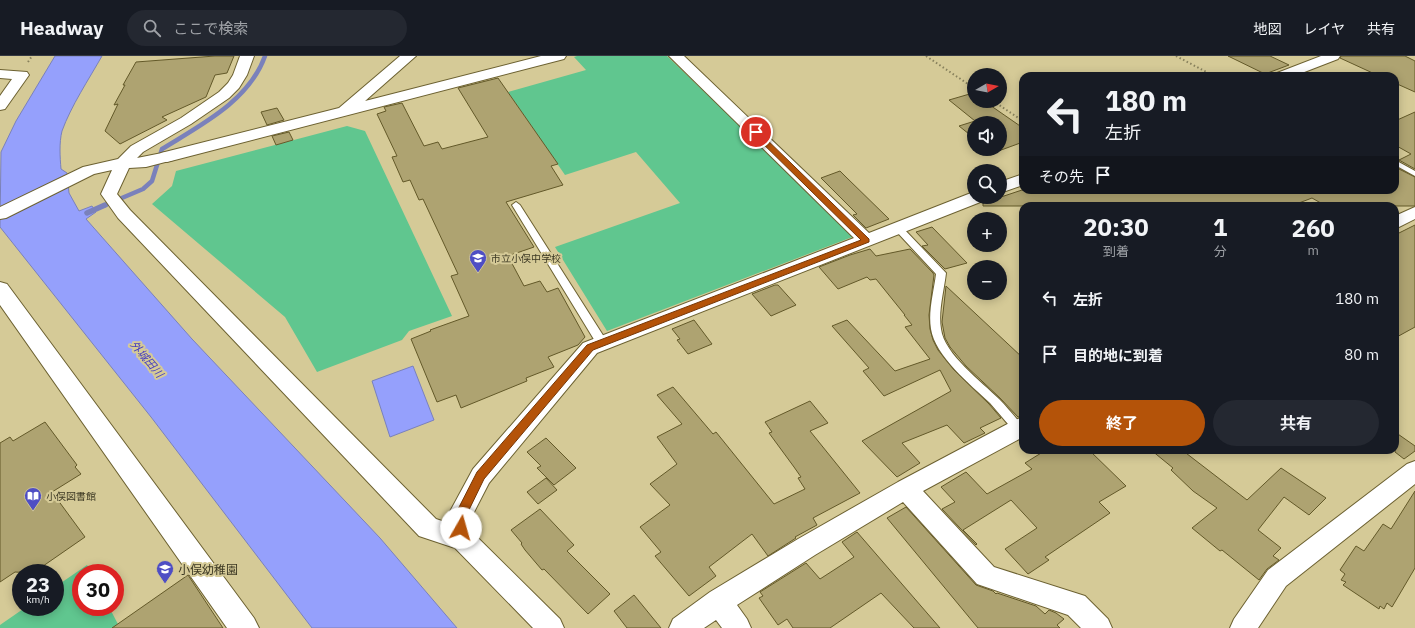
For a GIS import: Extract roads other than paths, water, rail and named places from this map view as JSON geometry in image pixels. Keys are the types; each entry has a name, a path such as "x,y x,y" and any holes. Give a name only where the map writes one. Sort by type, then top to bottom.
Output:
{"street":[{"path":"247,56 234,85 224,95 186,121 137,149 123,163 109,194 124,214 428,528 463,539 551,628"},
{"path":"343,111 409,56"},
{"path":"0,214 89,170 123,163 149,161 167,157 559,56"},
{"path":"676,56 866,240"},
{"path":"1291,72 1322,58"},
{"path":"0,74 22,75 0,106"},
{"path":"1007,185 1019,180"},
{"path":"463,539 459,517 481,476 590,348 866,240 899,229 967,201"},
{"path":"1399,221 1415,212"},
{"path":"0,289 244,628"},
{"path":"682,628 719,601 830,532 1019,428"},
{"path":"1243,628 1277,578 1415,471"},
{"path":"906,489 986,576 1076,605 1089,625"},
{"path":"719,601 738,628"}],"lane":[{"path":"1399,164 1415,174"},
{"path":"516,205 602,343"},
{"path":"899,229 941,273 936,330 943,346 976,383 1019,426"}],"water":[{"name":"外城田川","path":"55,56 102,56 70,112 61,136 61,169 67,173 69,193 79,211 92,206 96,212 86,219 192,339 380,538 457,628 312,628 151,417 0,227 1,152 16,121"},
{"path":"413,366 434,420 390,437 372,381"}],"waterway":[{"path":"103,206 143,189 152,181 162,149 208,121 236,99 258,72 265,56"},
{"path":"87,213 105,205"}],"place":[{"name":"市立小俣中学校","path":"478,273"},
{"name":"小俣図書館","path":"33,511"},
{"name":"小俣幼稚園","path":"165,584"}]}
